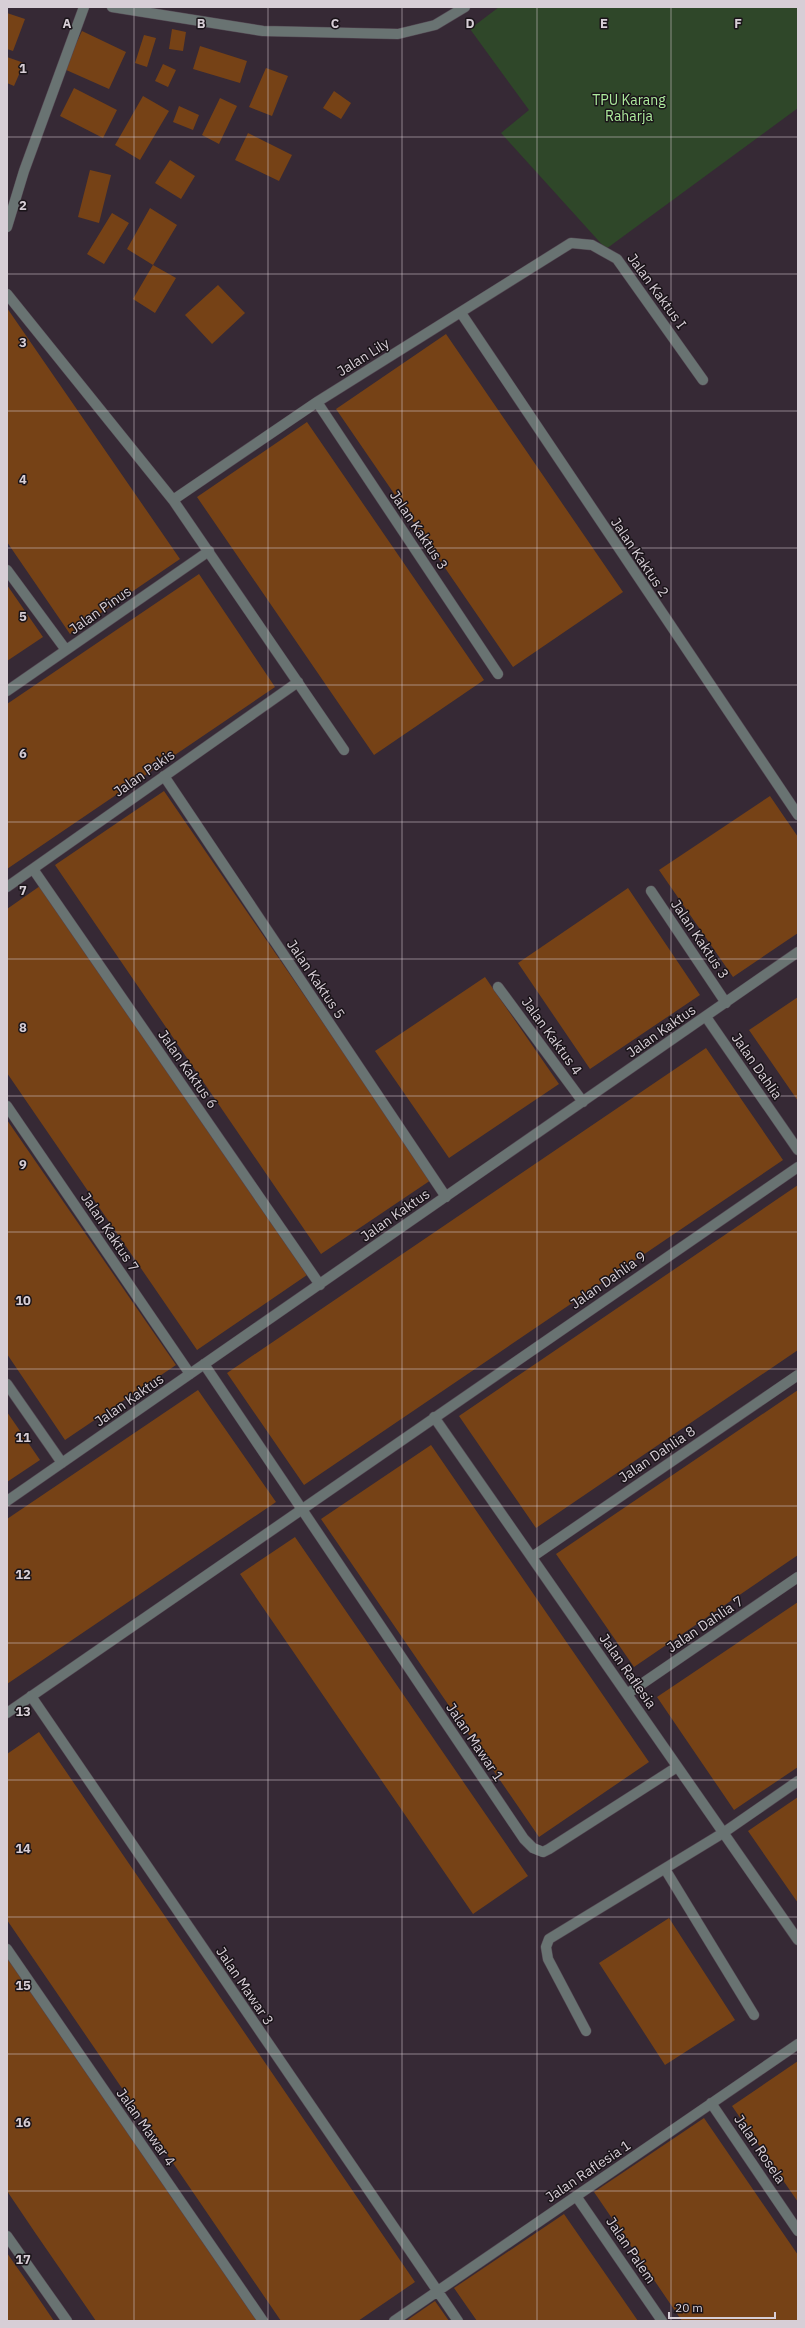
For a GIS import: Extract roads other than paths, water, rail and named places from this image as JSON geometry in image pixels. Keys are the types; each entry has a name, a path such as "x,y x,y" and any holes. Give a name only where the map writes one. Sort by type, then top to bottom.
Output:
{"street":[{"path":"7,227 24,171 84,7"},
{"path":"112,7 263,31 398,34 435,25 465,7"},
{"name":"Jalan Lily","path":"173,500 317,402 571,243"},
{"name":"Jalan Kaktus I","path":"571,243 592,245 617,259 703,380"},
{"path":"7,294 173,500 344,750"},
{"name":"Jalan Kaktus 2","path":"461,312 648,595 798,815"},
{"name":"Jalan Kaktus 3","path":"317,402 498,674"},
{"name":"Jalan Pinus","path":"7,691 208,552"},
{"path":"7,570 66,650"},
{"name":"Jalan Pakis","path":"7,887 298,682"},
{"name":"Jalan Kaktus 5","path":"164,776 446,1197"},
{"name":"Jalan Kaktus 6","path":"32,869 320,1285"},
{"name":"Jalan Kaktus 3","path":"651,891 726,1003"},
{"name":"Jalan Kaktus","path":"7,1501 798,952"},
{"name":"Jalan Kaktus 4","path":"498,987 583,1102"},
{"name":"Jalan Dahlia","path":"706,1017 798,1150"},
{"name":"Jalan Kaktus 7","path":"7,1106 190,1374"},
{"name":"Jalan Dahlia 9","path":"7,1713 798,1166"},
{"path":"204,1364 301,1509"},
{"name":"Jalan Dahlia 8","path":"532,1557 798,1375"},
{"path":"7,1384 62,1463"},
{"name":"Jalan Raflesia","path":"434,1417 798,1940"},
{"name":"Jalan Mawar 1","path":"301,1509 524,1839 533,1848 543,1852 677,1767"},
{"name":"Jalan Dahlia 7","path":"627,1694 798,1577"},
{"name":"Jalan Mawar 3","path":"31,1696 458,2321"},
{"path":"586,2032 548,1959 547,1942 555,1933 665,1869 723,1833 798,1780"},
{"path":"665,1869 754,2015"},
{"name":"Jalan Mawar 4","path":"7,1949 263,2321"},
{"name":"Jalan Raflesia 1","path":"394,2321 798,2044"},
{"name":"Jalan Rosela","path":"712,2103 798,2231"},
{"name":"Jalan Palem","path":"576,2196 662,2321"},
{"path":"7,2236 67,2321"}],"park label":[{"name":"TPU Karang Raharja","path":"629,108"}]}
